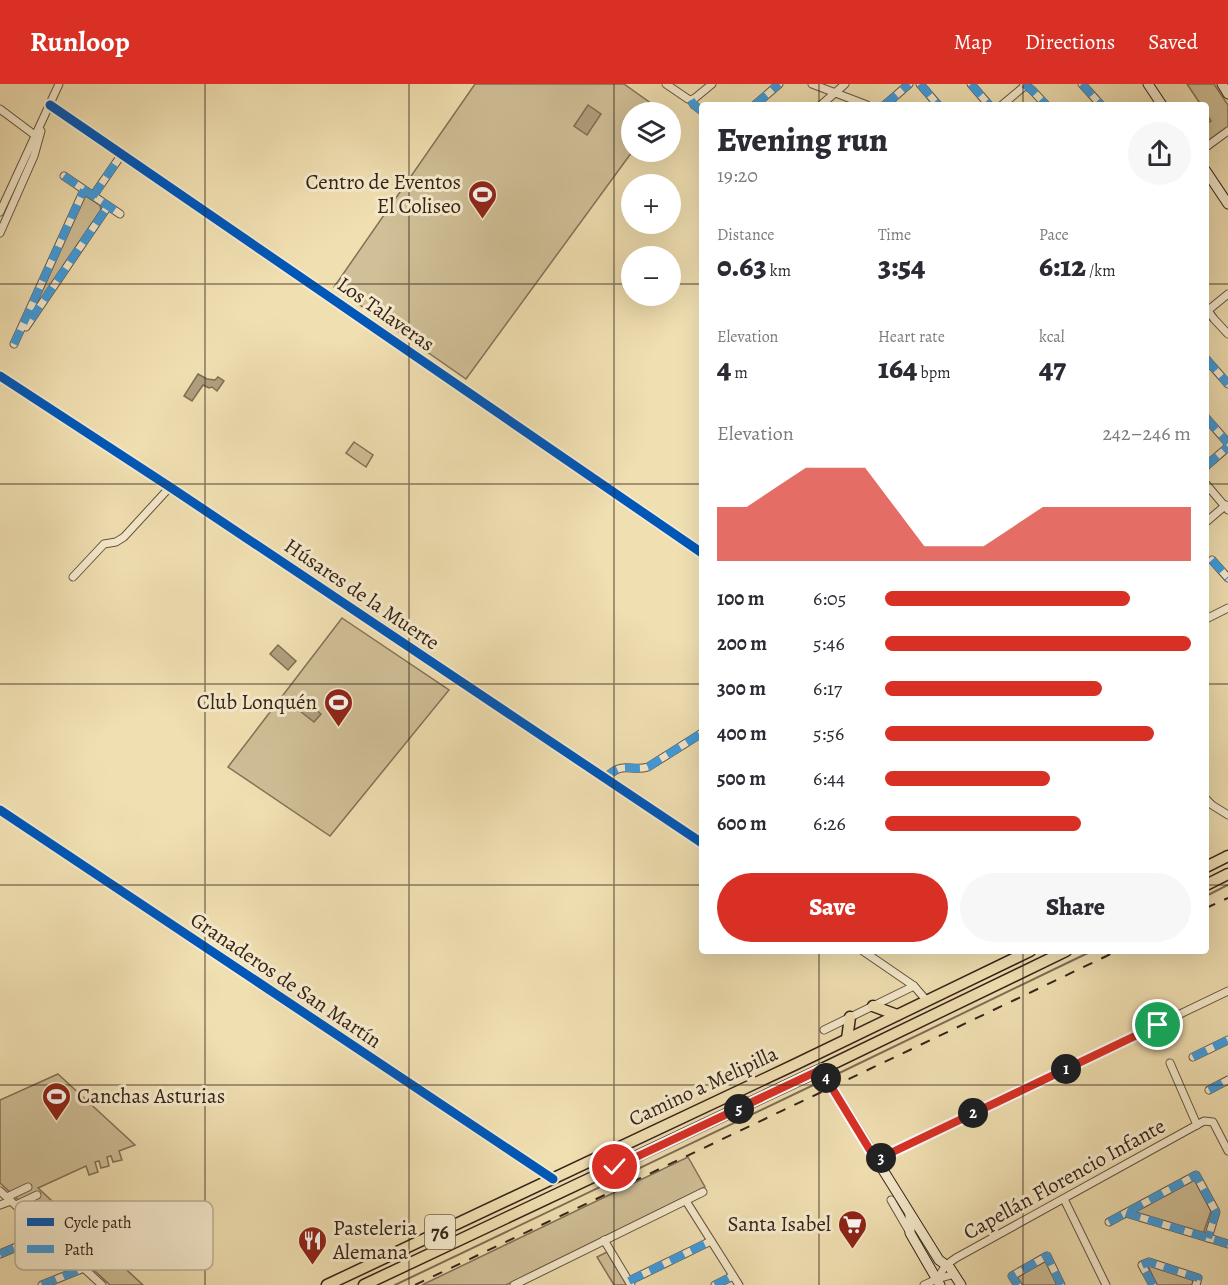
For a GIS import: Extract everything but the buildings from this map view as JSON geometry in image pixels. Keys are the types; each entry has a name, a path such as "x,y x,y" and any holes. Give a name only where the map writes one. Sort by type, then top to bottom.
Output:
{"main road":[{"path":"1209,866 1228,856"},
{"path":"1209,884 1228,874"},
{"name":"Camino a Melipilla","path":"327,1285 1024,954"},
{"name":"Camino a Melipilla","path":"364,1285 826,1076 1060,954"},
{"path":"873,1006 897,1015"},
{"path":"847,1039 850,1017"}],"street":[{"path":"0,212 59,84"},
{"path":"666,84 691,100 699,109"},
{"path":"691,100 712,84"},
{"path":"758,102 779,84"},
{"path":"812,84 859,102"},
{"path":"824,102 845,84"},
{"path":"888,102 909,84"},
{"path":"920,84 936,102"},
{"path":"971,84 986,102"},
{"path":"1005,102 1026,84 1043,102"},
{"path":"1082,84 1098,102"},
{"path":"1148,84 1160,102"},
{"path":"1222,84 1228,93"},
{"name":"Los Talaveras","path":"50,105 699,551"},
{"path":"0,109 36,136"},
{"path":"0,233 34,156 40,140 43,119"},
{"path":"1209,145 1228,130"},
{"path":"93,196 122,154"},
{"path":"64,176 120,214"},
{"path":"1209,176 1228,204"},
{"path":"84,190 14,344 108,206"},
{"path":"1209,308 1228,294"},
{"path":"1209,312 1228,334"},
{"path":"1209,362 1228,384"},
{"name":"Húsares de la Muerte","path":"0,376 699,841"},
{"path":"1209,422 1228,445 1209,463"},
{"path":"73,578 104,544 116,543 124,537 170,487"},
{"path":"1209,487 1227,506 1209,520"},
{"path":"1212,560 1228,578"},
{"path":"1209,618 1228,608"},
{"path":"605,777 619,768 640,770 699,735"},
{"path":"1209,802 1228,815"},
{"name":"Granaderos de San Martín","path":"0,810 553,1179"},
{"path":"867,954 914,986 927,1001"},
{"path":"824,1030 914,986"},
{"path":"876,1160 1228,991"},
{"path":"1193,1058 1228,1040"},
{"path":"1170,1063 1197,1125"},
{"path":"826,1076 939,1260 955,1274 962,1285"},
{"path":"1209,1090 1228,1080"},
{"name":"Capellán Florencio Infante","path":"939,1282 946,1265 956,1258 1197,1125 1212,1122 1228,1150"},
{"path":"1109,1222 1196,1175 1216,1212 1208,1238"},
{"path":"11,1201 28,1187"},
{"path":"0,1191 15,1205"},
{"path":"514,1285 704,1192"},
{"path":"0,1205 37,1195"},
{"path":"1064,1199 1106,1285"},
{"path":"891,1200 939,1282"},
{"path":"686,1201 739,1285"},
{"path":"1126,1213 1228,1244"},
{"path":"910,1214 910,1233"},
{"path":"604,1240 630,1283 711,1240"},
{"path":"0,1254 15,1248"},
{"path":"1018,1285 1012,1276 1047,1256 1061,1285"},
{"path":"1153,1285 1142,1265 1149,1262 1197,1281"},
{"path":"42,1285 79,1270"},
{"path":"86,1270 102,1285"},
{"path":"924,1285 939,1282 955,1274"},
{"path":"715,1285 733,1276"}],"shaded area":[{"name":"Centro de Eventos El Coliseo","path":"475,84 624,84 649,102 621,102 621,162 625,162 466,379 334,287"},
{"path":"1187,84 1214,84 1228,105 1228,128 1209,142 1209,122 1211,121 1209,102 1199,102"},
{"path":"588,105 601,114 587,135 574,126"},
{"path":"86,196 100,205 101,210 29,318 82,198"},
{"path":"198,374 207,379 215,380 218,377 224,381 217,391 203,385 192,401 184,396"},
{"path":"354,442 373,455 366,467 346,453"},
{"name":"Club Lonquén","path":"342,618 449,690 330,836 228,767"},
{"path":"278,645 296,661 288,670 270,654"},
{"path":"304,699 321,714 314,722 296,708"},
{"name":"Canchas Asturias","path":"58,1074 135,1145 119,1151 122,1160 113,1162 111,1156 107,1157 109,1166 101,1168 99,1161 95,1162 98,1172 89,1175 86,1166 38,1188 52,1201 19,1201 0,1183 0,1100"},
{"path":"688,1157 705,1187 506,1285 422,1285"},
{"path":"1194,1179 1211,1211 1203,1234 1133,1212"},
{"path":"607,1252 627,1285 614,1285 597,1257"},
{"path":"1045,1261 1058,1285 1021,1285 1016,1277"},
{"path":"1147,1264 1194,1278 1192,1285 1157,1285"},
{"name":"Canchas Asturias","path":"94,1270 127,1270 143,1285 110,1285"}],"waterway":[{"path":"1209,894 1228,885"},
{"path":"831,1077 1086,954"},
{"path":"395,1285 826,1079"}],"railway":[{"path":"1209,907 1228,898"},
{"path":"415,1285 1111,954"}],"marked path":[{"path":"758,102 779,84"},
{"path":"888,102 909,84"},
{"path":"920,84 935,102"},
{"path":"971,84 986,102"},
{"path":"1024,84 1043,102"},
{"path":"1082,84 1098,102"},
{"path":"691,100 699,109"},
{"path":"93,196 122,154"},
{"path":"64,176 120,214"},
{"path":"14,344 84,190"},
{"path":"31,319 108,206"},
{"path":"1209,362 1228,384"},
{"path":"1209,421 1228,443"},
{"path":"1209,463 1228,447"},
{"path":"1212,560 1228,578"},
{"path":"605,778 621,768 648,767 699,735"},
{"path":"1193,1057 1228,1040"},
{"path":"1209,1090 1228,1080"},
{"path":"1109,1222 1196,1175 1216,1212 1208,1238"},
{"path":"1126,1213 1228,1244"},
{"path":"629,1281 711,1241"},
{"path":"0,1254 15,1248"},
{"path":"1018,1285 1012,1276 1047,1256 1061,1285"},
{"path":"1153,1285 1142,1265 1149,1262 1198,1278 1196,1285"},
{"path":"42,1285 79,1270"},
{"path":"715,1285 733,1276"}],"cycle path":[{"path":"50,105 699,551"},
{"path":"0,376 699,841"},
{"path":"0,810 553,1179"}],"place":[{"name":"Centro de Eventos El Coliseo","path":"482,220"},
{"name":"Club Lonquén","path":"338,728"},
{"name":"Canchas Asturias","path":"56,1122"},
{"name":"Santa Isabel","path":"852,1250"},
{"name":"Pasteleria Alemana","path":"312,1266"}],"route":[{"path":"615,1167 822,1069 876,1160 1158,1025"}]}
